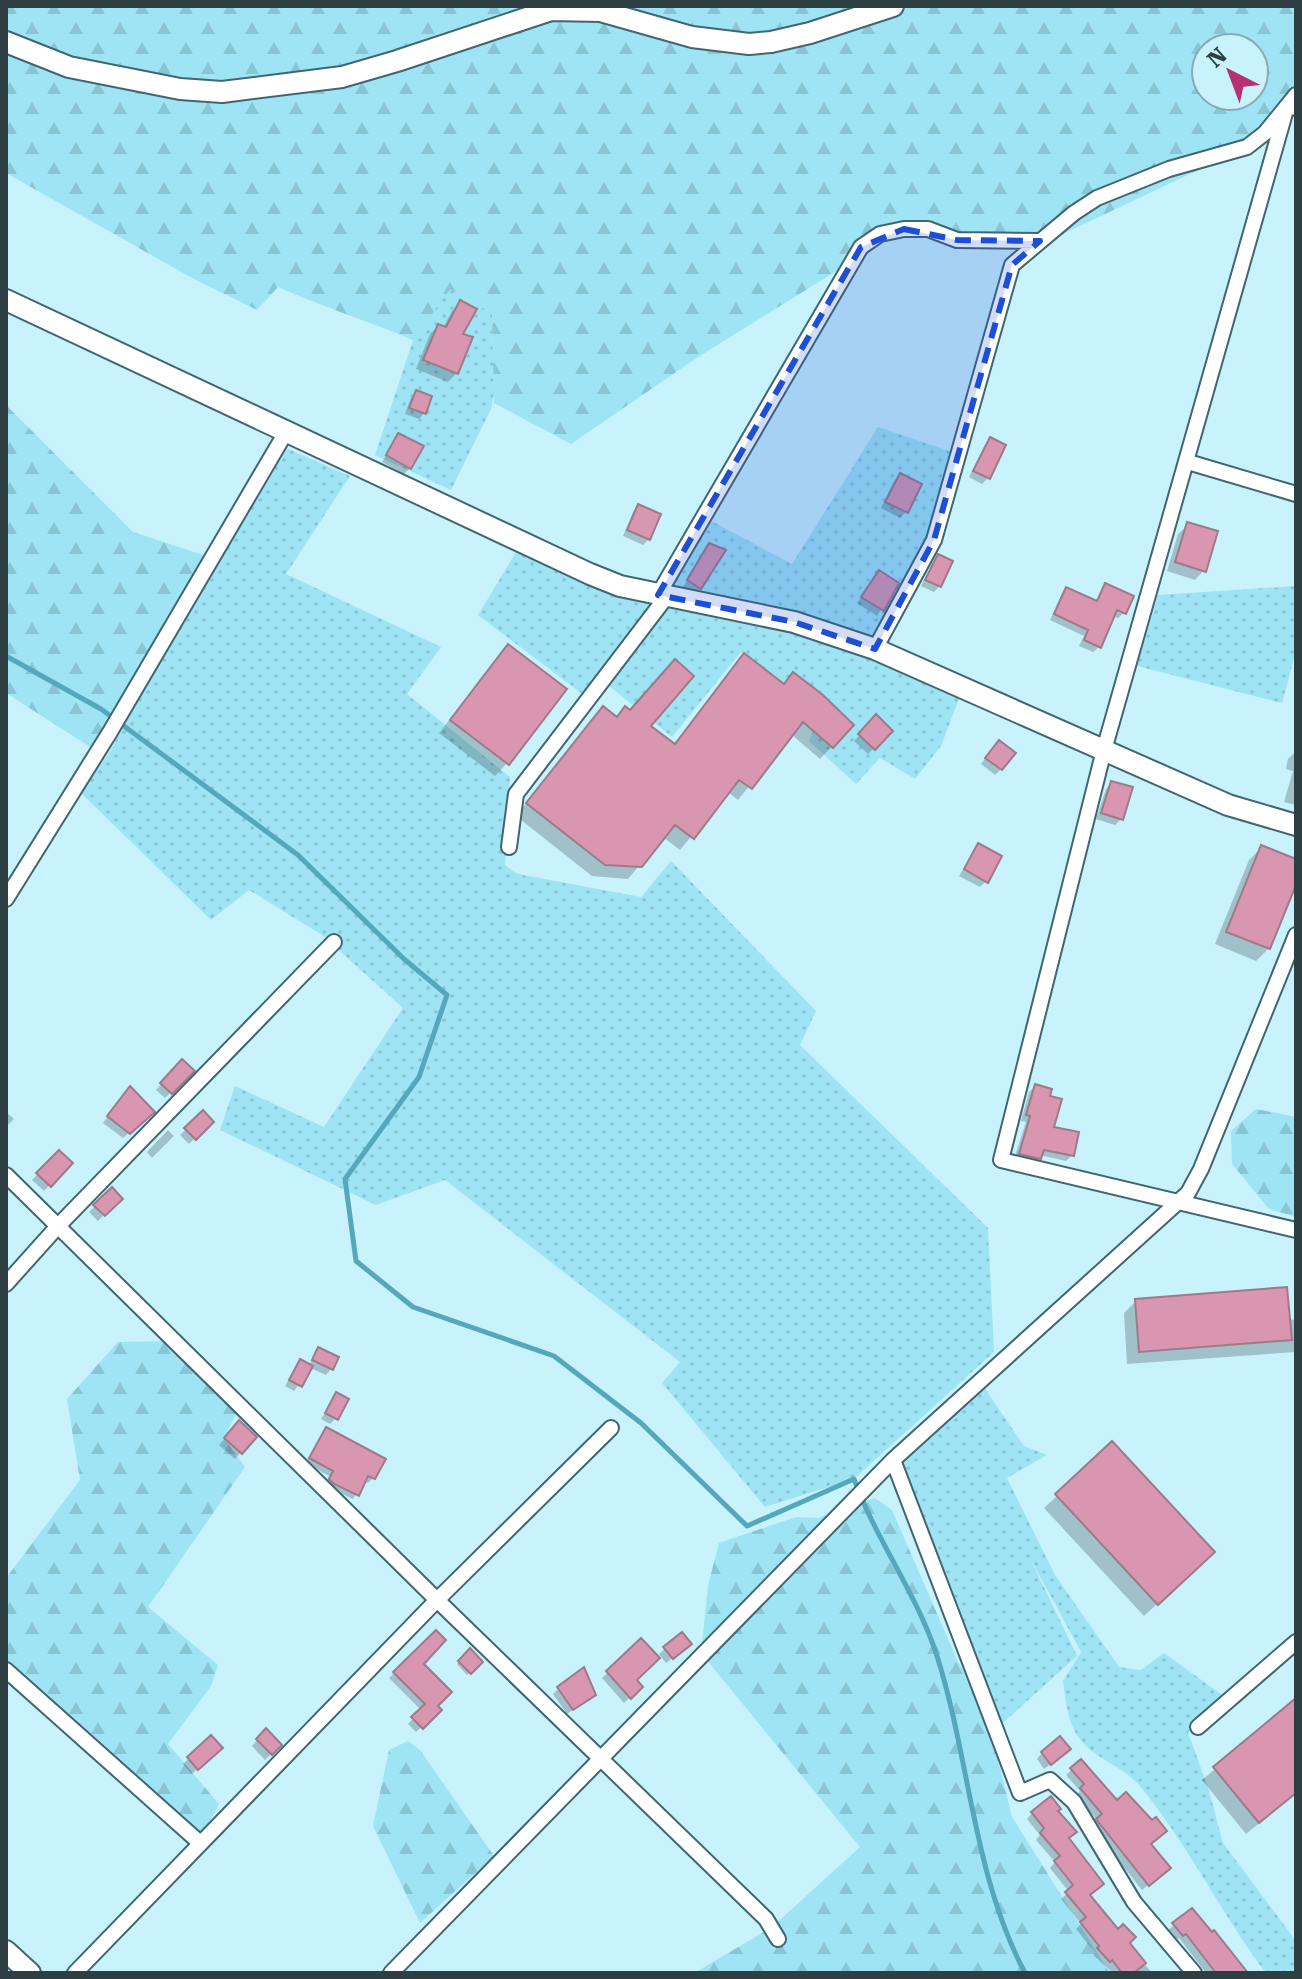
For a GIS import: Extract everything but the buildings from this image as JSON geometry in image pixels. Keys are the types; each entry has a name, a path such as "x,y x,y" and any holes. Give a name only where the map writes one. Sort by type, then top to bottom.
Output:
{"street":[{"path":"6,42 69,67 180,89 222,92 342,77 544,10 600,11 692,37 749,44 810,33 893,6"},
{"path":"875,649 934,540 1012,265 1097,198 1169,169 1247,147 1293,103"},
{"path":"1293,103 1104,750 1001,1160 1296,1230"},
{"path":"509,847 516,794 663,596 861,247 880,234 904,229 928,229 957,240 1040,241"},
{"path":"6,300 590,574 620,586 794,622 875,649 1228,805 1296,825"},
{"path":"6,899 110,732 286,432"},
{"path":"1188,462 1296,494"},
{"path":"391,1973 893,1460 1188,1193 1201,1169 1296,935"},
{"path":"6,1284 58,1226 334,942"},
{"path":"6,1175 766,1919 778,1939"},
{"path":"75,1973 437,1600 611,1428"},
{"path":"893,1460 1020,1793 1050,1780 1074,1802 1134,1902 1194,1973"},
{"path":"1198,1727 1296,1642"},
{"path":"6,1670 199,1842"},
{"path":"6,1951 30,1973"}],"highlighted area":[{"path":"904,229 957,240 1040,241 1012,265 934,540 875,649 794,622 658,595 861,247"}],"green space":[{"path":"6,6 1296,6 1296,110 1247,147 1031,249 904,229 698,357 571,444 494,403 492,313 450,289 413,340 278,287 257,310 192,278 6,173"},
{"path":"449,288 492,313 494,394 491,409 451,490 375,455 413,340"},
{"path":"6,405 133,532 212,558 98,752 6,693"},
{"path":"878,427 958,454 934,540 878,643 817,633 963,688 941,746 915,779 880,758 856,784 809,741 827,700 784,684 741,652 672,737 603,681 667,596 698,514 792,564"},
{"path":"279,445 350,476 286,574 441,647 407,694 510,777 505,865 523,875 641,897 671,861 816,1011 800,1045 988,1228 994,1352 854,1479 765,1507 662,1383 680,1362 445,1180 376,1205 220,1130 235,1086 324,1127 403,1008 322,935 249,890 211,920 80,792 109,753"},
{"path":"522,542 658,595 585,696 478,615"},
{"path":"1296,586 1296,651 1282,703 1137,666 1158,595"},
{"path":"1256,1109 1296,1117 1296,1217 1269,1209 1232,1164 1231,1131"},
{"path":"175,1341 240,1406 224,1438 245,1467 148,1607 218,1665 211,1686 168,1744 219,1804 199,1842 6,1670 6,1578 80,1480 67,1399 118,1342"},
{"path":"980,1381 1024,1446 1047,1455 1007,1478 1055,1575 1119,1667 1141,1670 1164,1653 1229,1700 1188,1732 1223,1843 1296,1941 1296,1973 1266,1973 1156,1806 1138,1784 1093,1752 1076,1732 1068,1711 1063,1681 1081,1652 1029,1556 1077,1656 996,1729 893,1460"},
{"path":"875,1498 892,1510 958,1662 982,1694 1012,1817 1110,1973 694,1973 771,1928 860,1847 701,1653 708,1586 719,1543 796,1517 818,1518"},
{"path":"408,1741 420,1750 494,1856 420,1923 373,1826 389,1750"}],"waterway":[{"path":"6,656 101,709 298,855 404,959 447,995 419,1077 345,1179 356,1261 413,1307 554,1356 641,1423 747,1526 854,1479 873,1524 919,1611 937,1656 994,1897 1025,1973"}]}
